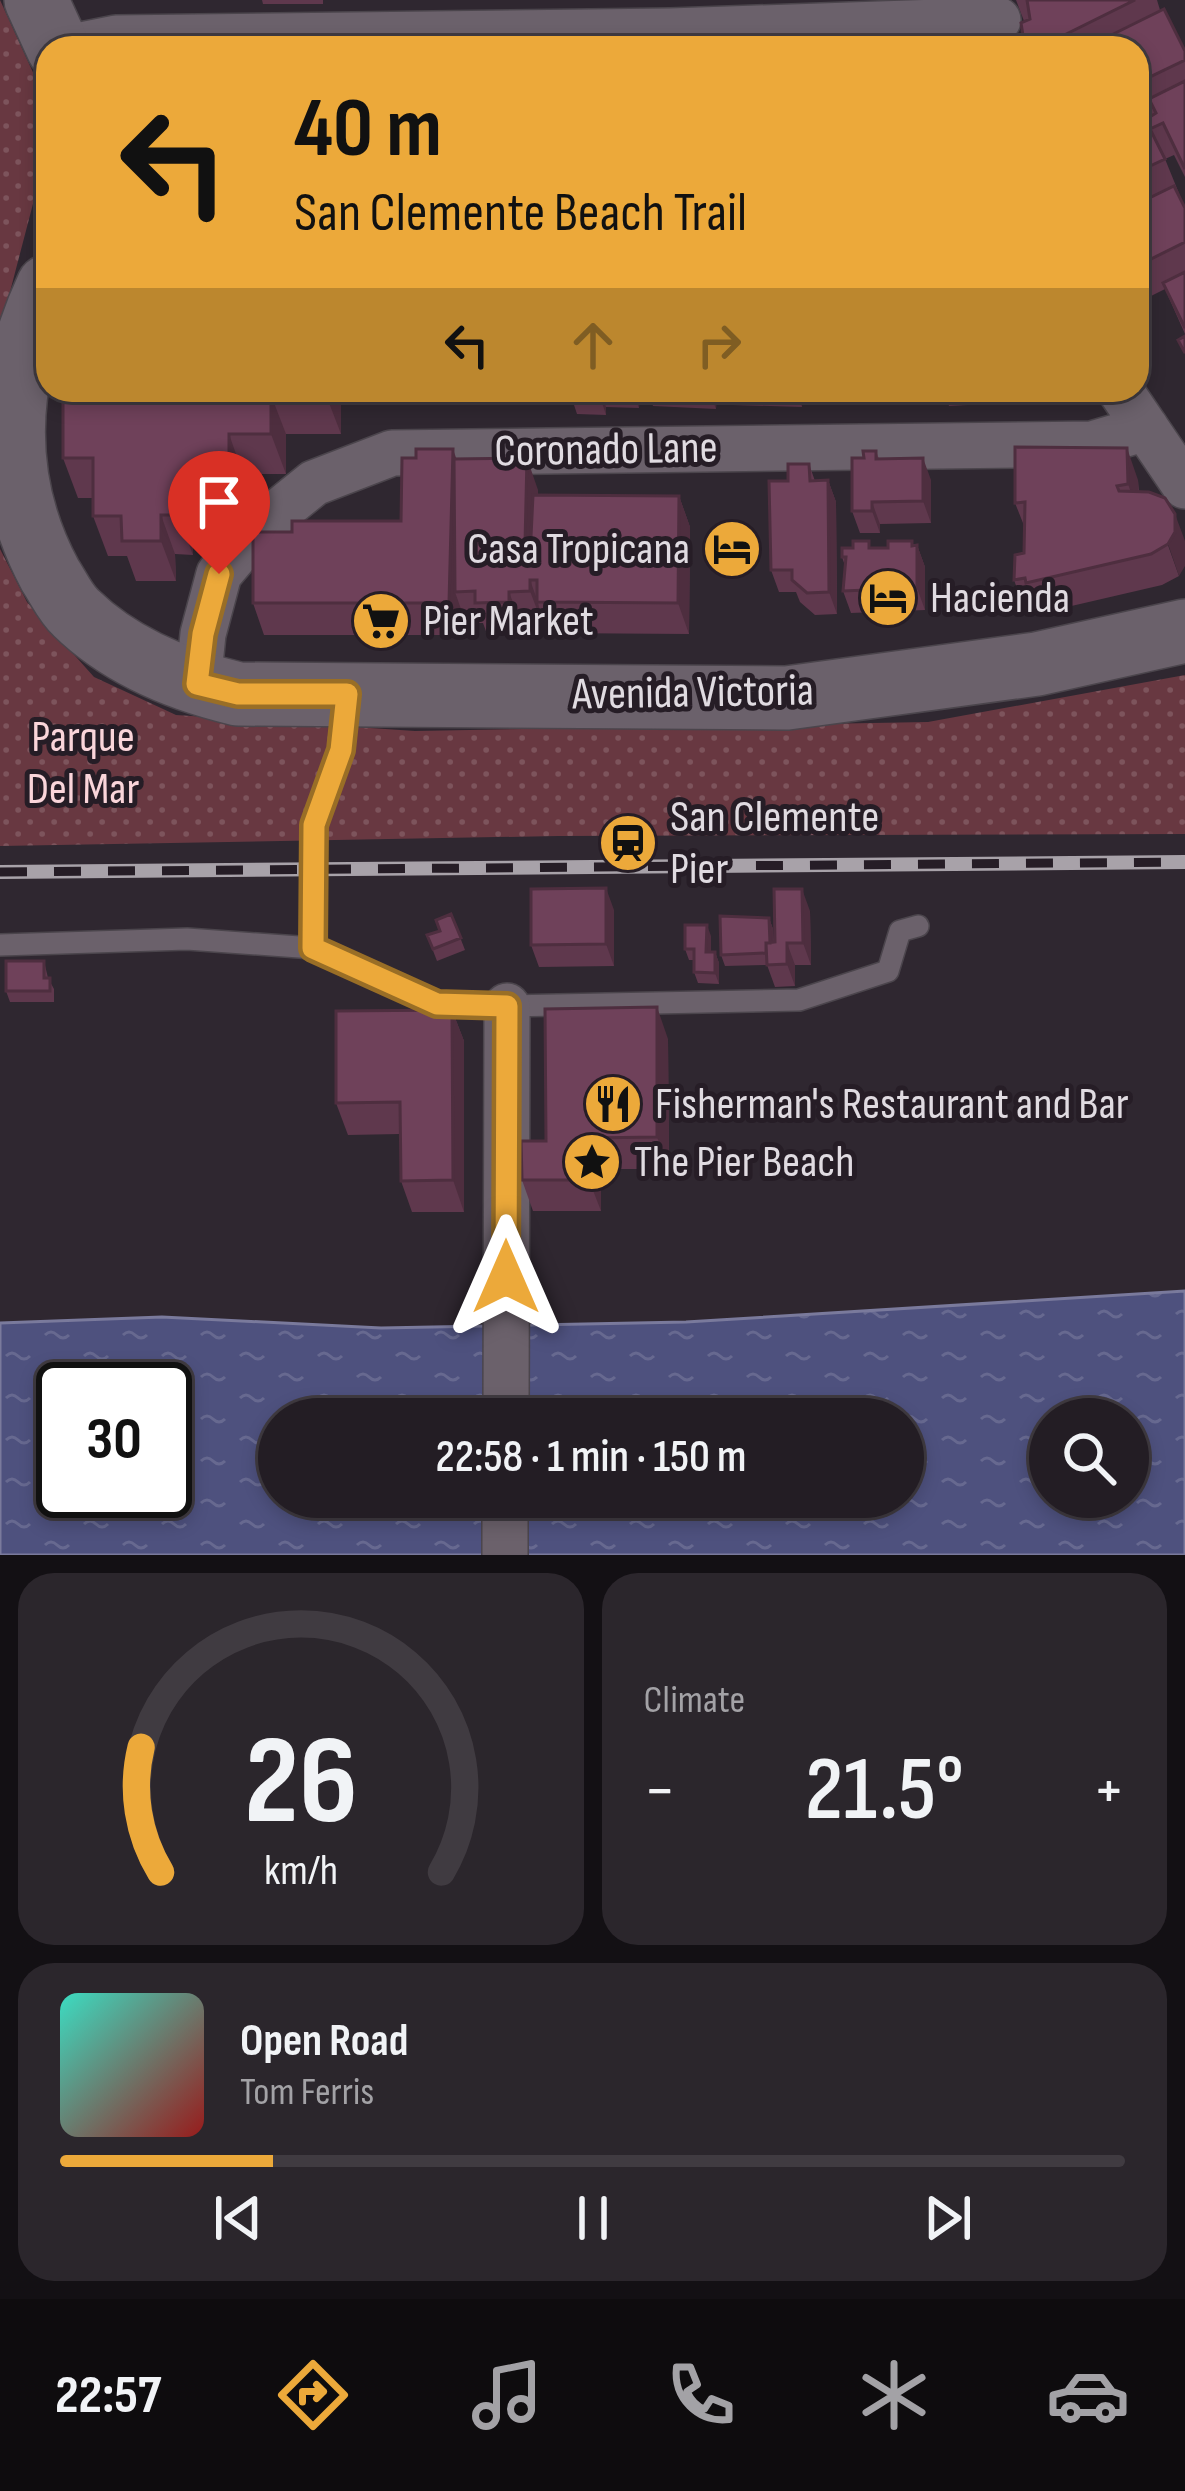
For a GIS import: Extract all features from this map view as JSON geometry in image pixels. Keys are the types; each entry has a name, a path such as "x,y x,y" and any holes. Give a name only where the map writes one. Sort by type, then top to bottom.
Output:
{"main road":[{"path":"36,0 56,36"},
{"name":"Avenida Victoria","path":"36,318 10,412 13,489 35,550 74,611 136,658 197,684 238,694 787,698 1037,664 1185,631"}],"street":[{"path":"166,36 668,16 999,23"},
{"path":"1128,402 1185,486"},
{"name":"Coronado Lane","path":"197,684 203,634 219,574 257,529 314,483 392,453 1092,444 1146,428"},
{"path":"506,1398 507,1006"},
{"path":"505,1555 506,1518"}],"lane":[{"path":"313,948 314,825 341,750 347,694"},
{"path":"0,944 187,939 313,948 437,1004 507,1006 799,1000 888,971 900,932 918,926"}],"green space":[{"path":"0,0 36,79 36,192 0,330"},
{"name":"Parque Del Mar","path":"0,549 27,602 94,677 176,715 415,731 928,722 1185,675 1185,834 558,836 0,846"}],"water":[{"path":"1185,1291 1185,1555 0,1555 0,1323 162,1317 381,1328 686,1322"}],"building":[{"path":"1027,0 1135,0 1062,36 1023,36 1021,23 1030,19"},
{"path":"1164,9 1185,60 1149,77 1149,36 1109,36"},
{"path":"1185,81 1185,169 1163,123 1150,129 1165,159 1149,166 1149,117 1156,113 1149,99"},
{"path":"1174,186 1185,208 1185,242 1149,260 1149,198"},
{"path":"1185,272 1185,328 1163,283"},
{"path":"63,402 271,402 271,434 229,434 229,461 203,462 203,493 178,493 178,515 161,515 161,541 122,541 121,516 93,516 93,458 63,458"},
{"path":"1015,447 1127,448 1128,484 1117,486 1119,491 1165,498 1175,514 1175,532 1168,544 1151,554 1026,583 1025,578 1014,580 1015,555 1024,553 1025,502 1015,503"},
{"path":"416,449 453,449 449,603 253,603 253,532 292,532 292,521 401,521 402,458 416,458"},
{"path":"863,451 876,451 876,459 923,458 923,501 872,502 872,511 852,511 852,458 864,458"},
{"path":"527,458 525,544 530,544 530,557 533,495 679,496 678,603 537,602 537,580 530,580 530,591 509,592 509,602 475,603 475,591 455,592 454,459"},
{"path":"788,464 809,464 810,481 828,480 829,592 807,593 792,580 792,570 771,570 769,481 788,481"},
{"path":"853,541 869,541 869,548 888,548 888,541 912,541 912,546 917,545 917,588 843,591 846,557 842,557 842,548 853,548"},
{"path":"606,888 606,944 531,945 531,889"},
{"path":"774,889 802,889 803,943 787,943 787,964 767,965 766,943 775,942"},
{"path":"451,914 461,938 433,949 427,935 440,931 436,920"},
{"path":"720,916 769,918 766,953 721,955"},
{"path":"685,925 707,925 706,952 715,952 715,973 694,972 694,949 685,949"},
{"path":"6,961 44,961 50,991 6,991"},
{"name":"Fisherman's Restaurant and Bar","path":"657,1007 657,1137 589,1138 589,1180 522,1180 521,1141 546,1141 545,1009"},
{"path":"452,1010 453,1180 401,1181 400,1102 336,1103 336,1011"}],"railway":[{"path":"0,872 1185,862"}],"place":[{"name":"Casa Tropicana","path":"732,549"},
{"name":"Hacienda","path":"888,598"},
{"name":"Pier Market","path":"381,621"},
{"name":"San Clemente Pier","path":"628,843"},
{"name":"Fisherman's Restaurant and Bar","path":"613,1104"},
{"name":"The Pier Beach","path":"592,1162"}],"route":[{"path":"219,574 203,634 197,684 238,694 347,694 341,750 314,825 313,948 437,1004 507,1006 506,1277"}]}
